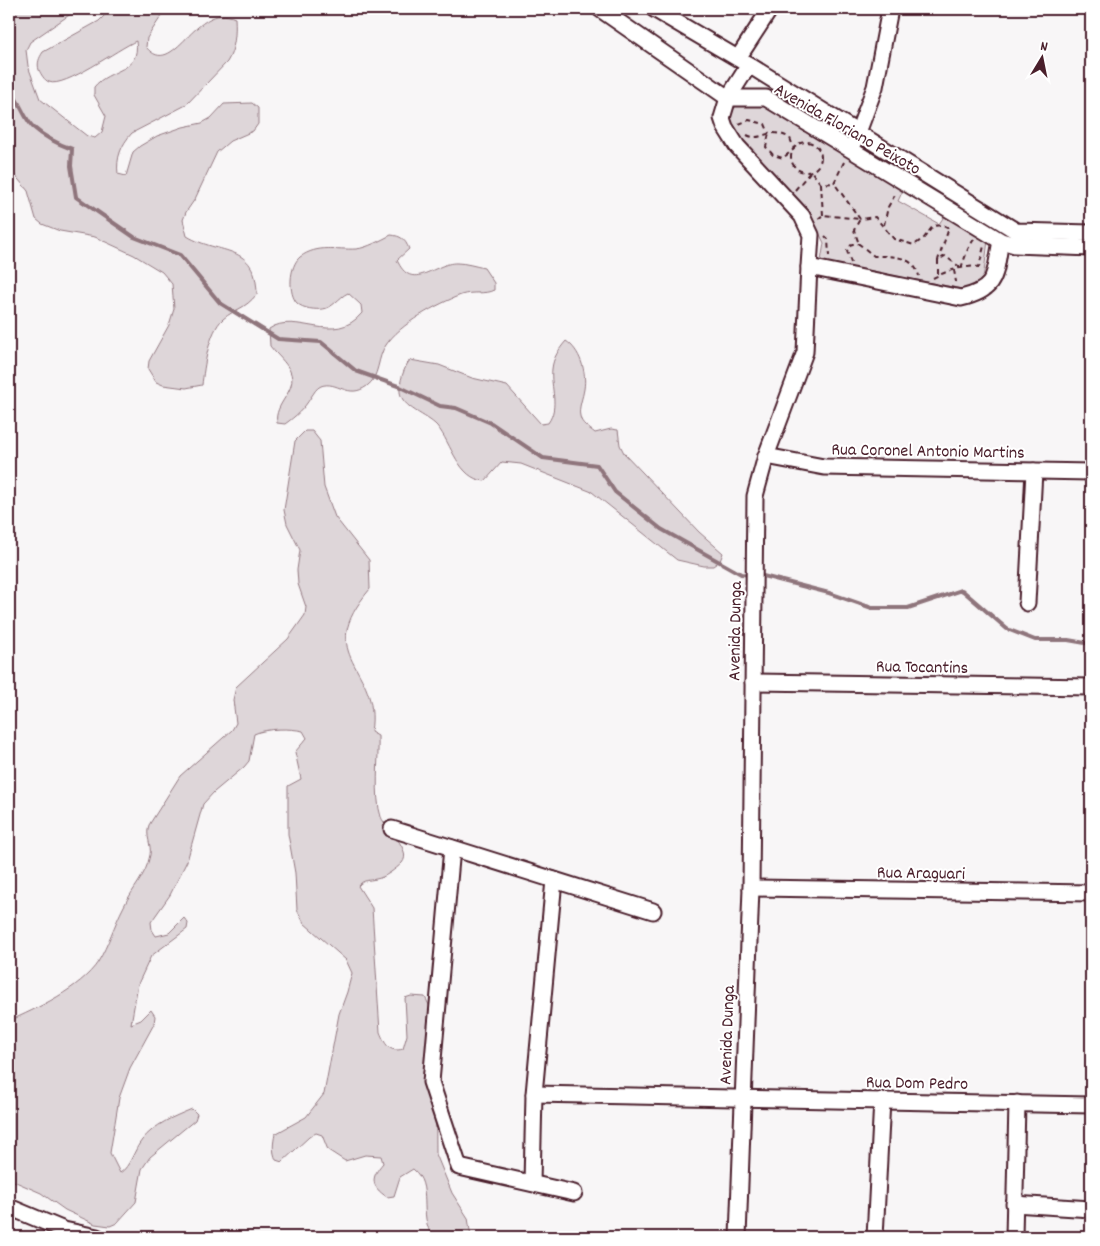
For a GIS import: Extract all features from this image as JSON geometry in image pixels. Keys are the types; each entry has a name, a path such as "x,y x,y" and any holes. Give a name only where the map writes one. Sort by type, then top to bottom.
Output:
{"street":[{"path":"600,9 728,98 770,9"},
{"name":"Avenida Floriano Peixoto","path":"654,9 858,133 1011,239"},
{"path":"850,153 875,87 890,9"},
{"name":"Avenida Floriano Peixoto","path":"728,98 766,98 850,153 1011,239 1091,248"},
{"name":"Avenida Dunga","path":"728,98 722,118 724,127 737,146 802,216 812,234 805,352 766,456 755,496 751,888 738,1237"},
{"path":"809,267 961,298 979,294 992,284 1011,239 1091,233"},
{"name":"Rua Coronel Antonio Martins","path":"766,456 824,467 1091,472"},
{"path":"1027,603 1034,471"},
{"name":"Rua Tocantins","path":"753,682 1091,687"},
{"path":"392,829 653,910"},
{"path":"452,848 431,1082 459,1167 574,1193"},
{"path":"532,1183 534,1094 554,880"},
{"name":"Rua Araguari","path":"751,888 1091,893"},
{"name":"Rua Dom Pedro","path":"534,1094 1091,1105"},
{"path":"875,1237 882,1100"},
{"path":"1014,1237 1017,1103"},
{"path":"1014,1204 1091,1209"},
{"path":"9,1206 64,1230 96,1237"}],"path":[{"path":"791,195 812,171 821,160 818,148 806,142 794,149 783,158 773,155 766,147 769,133 765,124 749,120 739,124 750,137 761,137 769,133 779,132 790,138 794,149 791,156 796,167 806,172 812,171"},
{"path":"834,183 850,153"},
{"path":"812,171 821,184 823,215"},
{"path":"821,184 834,183"},
{"path":"834,183 860,219"},
{"path":"884,225 888,207 898,192"},
{"path":"816,221 823,215 860,219 875,217 894,238 914,245 924,238 933,226 942,225 950,228 938,260 938,275"},
{"path":"860,219 854,230 859,244 874,256 898,256 907,260 917,270 919,277"},
{"path":"824,233 828,239 827,256 835,258"},
{"path":"961,268 968,249 976,237"},
{"path":"939,281 930,279 946,271 969,266 979,267 984,242"},
{"path":"843,260 851,263 847,251 852,244 859,244"},
{"path":"938,260 945,256 961,268"},
{"path":"948,282 956,284 954,270"},
{"path":"912,275 925,278"}],"shaded area":[{"path":"9,9 78,9 30,42 26,50 28,66 40,99 87,136 95,138 102,132 106,116 94,95 94,87 100,81 129,65 134,59 136,41 79,74 56,83 47,81 39,70 40,56 43,52 99,21 111,9 166,9 147,38 146,47 156,55 166,54 176,48 208,20 221,15 235,18 232,52 227,62 186,105 132,133 122,147 118,163 118,174 126,176 133,152 140,146 157,136 202,123 211,118 224,104 252,103 258,108 258,124 253,131 230,141 217,152 183,220 187,236 243,258 250,266 255,277 257,294 244,306 228,315 218,325 208,350 202,385 186,388 163,385 156,382 148,369 149,361 169,325 174,309 172,284 162,272 134,255 95,237 60,231 42,224 36,219 28,191 9,168"},
{"path":"737,104 764,105 904,188 898,201 939,224 945,215 988,240 983,280 974,288 962,289 821,261 824,243 811,216 735,132 729,117"},
{"path":"391,235 404,240 409,249 397,260 403,270 409,275 417,276 448,264 467,264 484,268 494,283 494,290 461,295 410,322 392,337 386,345 374,377 367,386 360,390 348,391 332,385 321,386 316,389 306,405 293,418 285,424 277,423 279,409 289,391 292,378 286,364 270,346 269,329 280,324 291,323 327,328 339,327 351,323 362,313 361,305 348,293 327,308 306,308 297,303 291,287 292,273 296,261 314,250 327,248 356,249 374,244"},
{"path":"566,341 579,356 583,369 585,382 580,410 582,421 595,433 611,429 618,430 620,445 624,453 699,532 723,553 720,561 713,566 677,560 592,492 521,464 502,462 485,481 476,479 468,474 456,460 437,426 405,403 400,392 401,380 410,360 439,365 472,378 507,386 541,424 548,423 552,417 554,403 553,365 557,354"},
{"path":"305,431 312,431 320,441 324,487 335,517 369,560 370,589 354,612 347,631 347,647 367,691 372,709 371,732 378,736 377,788 381,817 402,846 404,852 402,863 393,870 379,878 364,881 358,886 372,908 380,1032 391,1049 403,1049 407,1035 405,998 411,996 425,997 435,1017 436,1154 452,1193 468,1218 471,1237 433,1237 426,1219 423,1184 413,1169 400,1177 394,1196 387,1197 381,1193 374,1181 376,1173 383,1163 381,1156 365,1155 345,1161 328,1150 322,1135 316,1133 282,1162 276,1160 273,1147 275,1134 306,1117 324,1094 339,1014 352,973 346,960 304,923 297,910 295,873 288,834 288,786 301,779 295,752 307,738 303,731 298,730 272,730 254,734 249,761 203,804 187,861 170,895 151,922 152,930 156,936 169,933 184,918 188,923 187,929 151,956 138,984 131,1024 141,1020 151,1010 155,1016 154,1024 130,1068 119,1098 110,1153 120,1173 127,1167 142,1140 159,1125 192,1109 197,1114 195,1120 150,1157 142,1169 136,1202 117,1223 110,1226 95,1224 65,1210 41,1193 9,1179 9,1021 57,997 81,981 98,962 127,900 148,863 150,855 149,825 180,776 232,730 236,723 233,700 236,687 288,639 305,615 306,607 298,584 297,570 300,550 287,524 284,510 295,441"}],"waterway":[{"path":"9,90 33,127 51,140 72,149 71,166 76,197 134,237 180,255 220,303 278,339 321,342 356,371 398,386 440,406 456,408 491,423 543,458 597,465 615,492 661,529 741,574 752,575"},
{"path":"759,575 829,593 872,608 908,608 962,590 1007,629 1035,640 1068,640 1091,644"}]}
